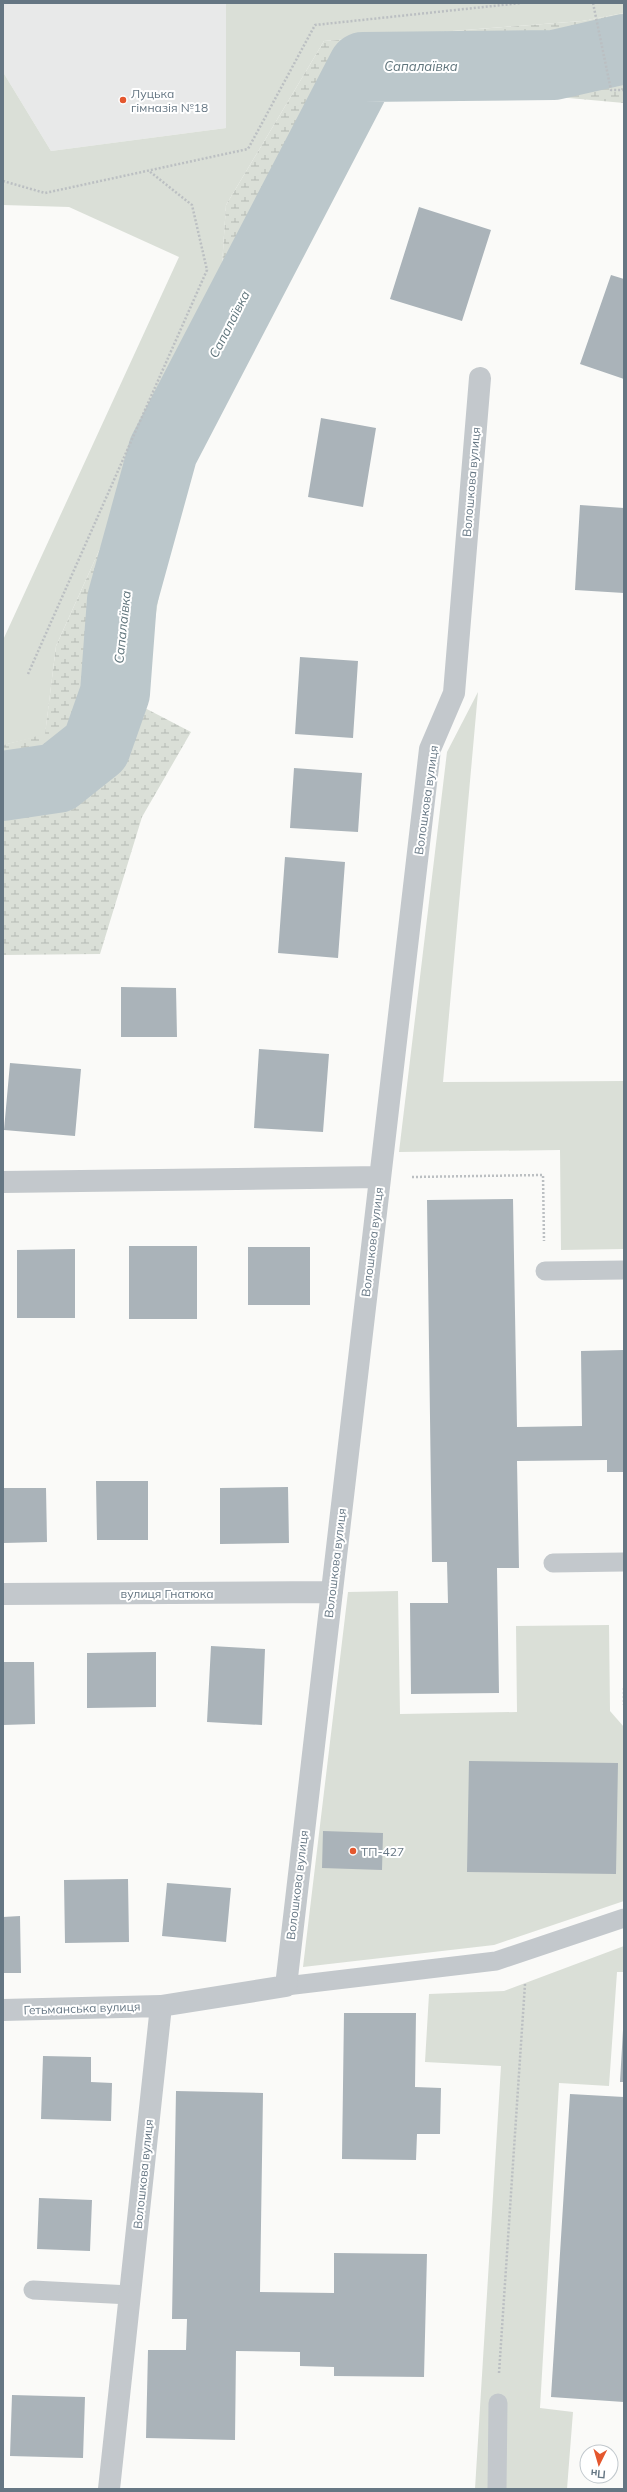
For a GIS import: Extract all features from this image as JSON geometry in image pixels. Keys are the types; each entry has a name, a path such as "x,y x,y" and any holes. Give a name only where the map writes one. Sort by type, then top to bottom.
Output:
{"street":[{"name":"Волошкова вулиця","path":"286,1986 430,749 454,693 480,378"},
{"name":"Волошкова вулиця","path":"3,1182 380,1177"},
{"name":"вулиця Гнатюка","path":"3,1594 332,1592"},
{"path":"161,2006 286,1986"},
{"name":"Волошкова вулиця","path":"108,2489 161,2006"},
{"name":"Гетьманська вулиця","path":"3,2010 161,2006"}],"lane":[{"path":"545,1271 624,1270"},
{"path":"553,1563 624,1562"},
{"path":"286,1986 496,1961 624,1918"},
{"path":"33,2290 130,2295"},
{"path":"498,2403 498,2489"}],"path":[{"path":"3,181 45,192 248,149 315,25 521,3"},
{"path":"593,3 611,90 624,90"},
{"path":"28,674 207,270 192,205 149,170"},
{"path":"380,1177 543,1174 545,1271"},
{"path":"624,1688 624,1705"},
{"path":"498,2403 527,1951"}],"shaded area":[{"name":"Луцька гімназія №18","path":"3,3 226,3 226,128 51,151 3,72"}],"green space":[{"path":"226,3 624,3 624,13 582,21 324,41 226,205 222,266 205,316 56,646 45,735 3,745 3,640 179,257 69,207 3,205 3,72 51,151 226,128"},
{"path":"624,13 624,103 379,81 305,211 172,514 141,706 191,732 142,817 100,954 3,955 3,745 45,734 56,646 205,316 222,266 226,205 324,41 582,21"},
{"path":"478,692 443,1082 624,1081 624,1249 561,1250 560,1150 399,1152 447,752"},
{"path":"398,1591 400,1714 517,1712 516,1626 609,1625 610,1711 624,1727 624,1901 494,1945 303,1967 348,1592"},
{"path":"624,1946 624,1972 617,1972 609,2086 559,2083 540,2408 573,2412 567,2489 475,2489 501,2066 425,2062 429,1994 504,1991"}],"building":[{"path":"419,207 491,230 462,321 390,299"},
{"path":"611,275 624,279 624,379 580,364"},
{"path":"321,418 376,428 363,507 308,497"},
{"path":"580,505 624,508 624,593 575,590"},
{"path":"300,657 358,661 353,738 295,734"},
{"path":"294,768 362,773 358,832 290,828"},
{"path":"285,857 345,862 338,958 278,953"},
{"path":"121,987 176,988 177,1037 121,1037"},
{"path":"259,1049 329,1054 323,1132 254,1128"},
{"path":"10,1063 81,1069 75,1136 4,1130"},
{"path":"513,1199 517,1427 582,1426 581,1351 624,1350 624,1472 607,1472 607,1460 517,1461 519,1568 497,1568 499,1693 411,1694 410,1603 448,1603 447,1562 432,1562 427,1200"},
{"path":"129,1246 197,1246 197,1319 129,1319"},
{"path":"248,1247 310,1247 310,1305 248,1305"},
{"path":"75,1249 75,1318 17,1318 17,1250"},
{"path":"96,1481 148,1481 148,1540 97,1540"},
{"path":"288,1487 289,1543 220,1544 220,1488"},
{"path":"3,1488 46,1488 47,1542 3,1543"},
{"path":"211,1646 265,1649 262,1725 207,1722"},
{"path":"156,1652 156,1707 87,1708 87,1653"},
{"path":"3,1662 34,1662 35,1724 3,1725"},
{"path":"469,1761 618,1763 616,1874 467,1872"},
{"name":"ТП-427","path":"323,1831 383,1833 382,1870 322,1868"},
{"path":"128,1879 129,1942 65,1943 64,1880"},
{"path":"167,1883 231,1888 226,1942 162,1936"},
{"path":"20,1916 21,1973 3,1973 3,1917"},
{"path":"344,2013 416,2013 415,2087 441,2088 440,2134 417,2134 416,2160 342,2159"},
{"path":"623,2030 624,2082 620,2082"},
{"path":"43,2056 91,2057 91,2082 112,2083 111,2121 41,2119"},
{"path":"176,2091 263,2093 260,2292 334,2293 334,2253 427,2254 424,2377 334,2376 334,2367 300,2366 300,2352 236,2351 235,2440 146,2438 148,2350 186,2350 187,2319 172,2319"},
{"path":"570,2094 624,2097 624,2402 551,2397"},
{"path":"39,2198 92,2200 90,2251 37,2249"},
{"path":"12,2395 85,2397 83,2458 10,2456"}],"waterway":[{"name":"Сапалаївка","path":"3,786 57,778 96,747 115,693 122,600 163,451 363,67 554,65 624,49"}],"place":[{"name":"Луцька гімназія №18","path":"123,100"},
{"name":"ТП-427","path":"353,1851"}]}
